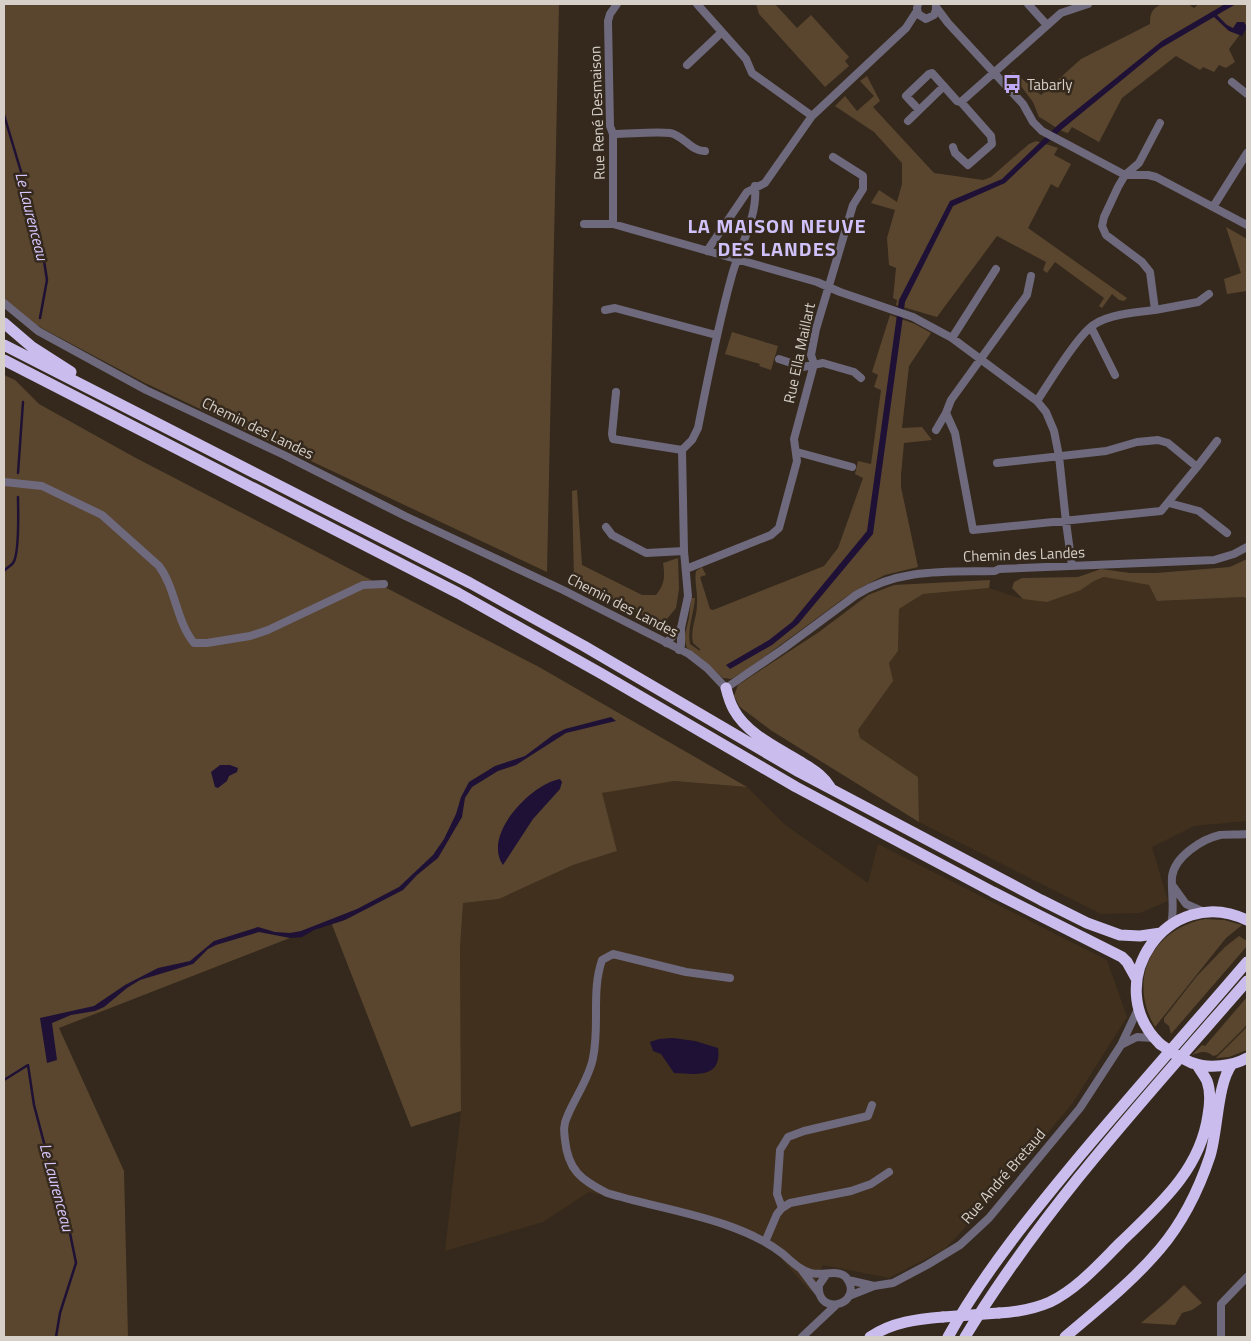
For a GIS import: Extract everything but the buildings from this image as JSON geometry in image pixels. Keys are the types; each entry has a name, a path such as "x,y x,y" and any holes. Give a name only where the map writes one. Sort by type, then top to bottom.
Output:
{"highway":[{"path":"4,323 32,347 72,372 79,383"},
{"path":"4,346 470,583 584,646 832,790 1087,923 1111,933 1128,936 1150,935 1161,932"},
{"path":"4,360 458,593 796,787 993,892 1122,957 1127,962 1136,980 1139,1007 1147,1028 1156,1041 1176,1056 1194,1064 1209,1066 1232,1064 1247,1058"},
{"path":"4,367 19,374 35,376"},
{"path":"726,688 734,711 742,721 769,742 823,776 832,790"},
{"path":"1136,980 1145,954 1161,932 1171,924 1180,919 1204,912 1220,912 1245,917"},
{"path":"948,1337 972,1298 1028,1218 1247,962"},
{"path":"965,1337 1011,1266 1069,1188 1247,981"},
{"path":"870,1337 898,1324 920,1319 1023,1311 1052,1301 1067,1292 1138,1226 1184,1177 1199,1149 1209,1109 1206,1081 1194,1064"},
{"path":"1065,1337 1122,1289 1160,1249 1188,1207 1211,1154 1225,1076 1232,1064"}],"street":[{"name":"Rue René Desmaison","path":"613,224 613,134 610,126 608,21 610,14 617,4"},
{"path":"697,4 746,58 752,72 812,116"},
{"path":"1028,4 1046,24"},
{"path":"961,102 1046,24 1061,13 1088,4"},
{"path":"707,251 747,192 756,186 766,183 812,116 906,28 936,13 936,5"},
{"path":"936,5 948,23 1023,104 1033,122 1042,131 1125,175 1156,177 1247,225"},
{"path":"917,7 922,18 948,23"},
{"path":"906,28 917,7"},
{"path":"687,65 722,32"},
{"path":"919,110 906,96 932,73 991,136 992,144 968,165 956,153 953,147"},
{"path":"1232,82 1247,94"},
{"path":"908,121 944,86"},
{"path":"1155,310 1150,272 1142,262 1106,235 1102,226 1104,217 1125,175 1139,163 1160,123"},
{"path":"613,134 670,133 680,137 700,151 705,151"},
{"path":"1213,207 1247,153"},
{"name":"Rue Ella Maillart","path":"686,569 772,535 779,528 797,461 794,439 814,364 810,354 853,205 863,189 863,176 833,157"},
{"path":"679,650 682,645 681,628 688,596 684,551 682,450 692,440 698,428 716,336 737,259 756,200 756,186"},
{"path":"584,224 613,224 817,282 829,288 913,317 952,338 1037,401 1051,420 1060,456 1072,566"},
{"path":"952,338 996,269"},
{"path":"936,430 951,400 1027,295 1031,276"},
{"path":"1037,401 1083,334 1091,326 1103,320 1198,302 1209,294"},
{"name":"Chemin des Landes","path":"4,303 49,338 146,390 284,455 405,516 563,590 689,654 707,668 726,688 856,595 881,583 914,573 995,571 999,569 1214,560 1247,548"},
{"path":"605,310 615,308 716,336"},
{"path":"1091,326 1115,375"},
{"path":"779,359 803,367 823,363 854,372 861,378"},
{"path":"616,392 613,440 682,450"},
{"path":"946,413 955,433 973,530 1161,511 1218,441"},
{"path":"997,463 1106,451 1137,442 1158,440 1168,443 1197,467"},
{"path":"797,452 852,467"},
{"path":"4,482 42,486 102,516 159,566 165,574 171,586 186,633 194,643 207,643 250,636 268,630 364,585 384,584"},
{"path":"1169,502 1199,511 1227,533"},
{"path":"606,527 612,535 646,553 684,551"},
{"path":"666,643 681,628"},
{"path":"1171,924 1173,908 1172,874 1175,867 1194,847 1211,838 1221,835 1247,834"},
{"path":"1172,885 1186,904 1204,912"},
{"path":"730,978 695,974 613,954 602,960 597,975 596,1035 593,1059 566,1119 564,1128 566,1153 571,1166 580,1177 592,1186 607,1193 718,1222 765,1242 801,1269 829,1304 836,1305"},
{"name":"Rue André Bretaud","path":"849,1296 874,1286 893,1282 946,1255 989,1218 1080,1108 1121,1045 1139,1007"},
{"path":"1121,1045 1137,1037 1156,1041"},
{"path":"782,1208 777,1194 780,1150 788,1138 804,1131 868,1116 872,1105"},
{"path":"765,1242 777,1214 790,1203 864,1187 889,1172"},
{"path":"801,1269 811,1273 826,1275 838,1273 848,1280 851,1288 849,1296 843,1302 836,1305 802,1337"},
{"path":"819,1321 822,1309 819,1285 826,1275"},
{"path":"1220,1337 1220,1304 1247,1277"},
{"name":"Rue André Bretaud","path":"848,1280 874,1286"}],"shaded area":[{"path":"4,4 559,4 547,572 145,383 4,308"},
{"path":"756,4 775,4 797,28 811,15 849,57 845,61 849,66 825,87 759,14"},
{"path":"1162,4 1188,4 1194,8 1199,4 1247,4 1247,25 1229,49 1235,62 1226,68 1219,65 1214,72 1203,67 1200,70 1176,56 1122,98 1099,142 1072,127 1068,133 1065,132 1039,117 1033,102 1011,73 1014,72 1041,95 1081,59 1150,24 1152,11"},
{"path":"1225,4 1236,4 1217,15 1233,28 1237,22 1244,22 1247,27 1242,36 1229,31 1214,17 1161,48 1061,130 1005,183 953,206 905,302 873,534 798,624 772,645 730,669 726,665 769,640 792,622 867,531 899,300 950,201 1002,179 1059,124 1162,41"},
{"path":"867,76 880,101 873,107 934,173 983,180 991,177 1029,144 1036,141 1058,148 1054,155 1071,164 1058,188 1051,184 1028,228 1127,298 1124,301 1119,300 1112,294 1102,308 1099,306 1104,298 1055,262 1047,273 1043,270 1046,262 997,236 937,317 896,305 897,300 893,298 896,268 889,265 887,238 895,210 871,203 879,190 897,202 902,184 902,163 874,132 835,106 845,96 857,111 874,96 860,81"},
{"path":"1226,227 1247,239 1247,291 1227,294 1224,279 1241,273"},
{"path":"890,315 915,324 931,333 909,366 902,428 922,427 932,440 904,443 901,487 918,567 885,575 862,587 745,671 731,679 723,678 687,648 684,638 691,598 695,598 689,638 690,644 700,651 693,643 692,638 697,609 696,571 702,567 706,575 700,577 710,609 713,610 824,566 838,548 863,478 855,474 858,461 871,464 881,390 874,387 878,375 872,372"},
{"path":"732,332 778,346 771,370 759,366 760,364 725,354"},
{"path":"4,375 15,380 39,404 134,457 539,667 747,787 674,781 602,793 617,851 573,865 499,899 463,903 460,948 461,1111 411,1127 331,922 59,1028 124,1171 128,1337 4,1337"},
{"path":"577,490 582,565 642,595 656,595 664,580 663,563 678,558 679,589 676,608 667,619 654,621 574,581 572,491"},
{"path":"1247,559 1247,599 1244,597 1157,601 1149,585 1104,577 1081,590 1047,602 1023,599 1012,588 1014,582 1022,578 1078,577 1101,569 1130,573 1156,573 1230,567"},
{"path":"1105,577 1149,585 1157,601 1244,597 1247,599 1247,821 1194,826 1152,847 1168,901 1140,913 1101,914 919,822 918,777 859,738 858,730 892,681 889,663 898,651 899,609 923,594 989,588 1023,599 1081,590 1094,581"},
{"path":"990,580 989,588 923,594 899,609 898,651 889,663 893,681 858,730 860,738 918,777 919,822 772,731 740,707 734,696 738,685 819,632 868,595 894,585"},
{"path":"611,717 616,721 566,733 516,765 498,771 472,787 465,798 462,817 438,858 417,875 403,890 345,920 314,930 302,937 290,938 259,932 216,945 208,949 193,964 140,980 104,1007 95,1011 71,1015 52,1023 57,1060 47,1063 40,1018 94,1006 125,985 158,968 190,961 214,941 258,927 275,932 290,933 301,931 357,909 399,887 433,855 444,839 469,782 495,766 525,756 553,735 565,729"},
{"path":"220,765 230,765 238,768 237,772 229,776 227,781 218,788 215,787 211,772"},
{"path":"560,779 562,782 560,789 533,819 503,865 498,853 499,840 504,826 524,800 548,783"},
{"path":"674,781 747,787 784,824 868,883 878,844 1107,960 1127,1017 1072,1104 1002,1188 945,1249 889,1278 823,1265 811,1292 759,1234 589,1192 543,1222 445,1251 461,1111 460,948 463,903 499,899 573,865 617,851 601,793"},
{"path":"1205,919 1224,920 1242,925 1226,938 1155,1027 1147,1009 1144,992 1145,975 1150,959 1159,945 1171,933 1186,925"},
{"path":"1239,936 1247,941 1247,946 1171,1034 1169,1026 1164,1022 1164,1018 1197,976 1225,947"},
{"path":"1247,997 1247,1024 1244,1028 1217,1055 1213,1056 1205,1052 1192,1055 1202,1045 1205,1046"},
{"path":"1247,1027 1247,1050 1229,1057 1216,1058"},
{"path":"673,1038 695,1041 718,1048 716,1065 712,1070 699,1074 674,1073 661,1054 653,1051 650,1042"},
{"path":"1184,1285 1202,1303 1192,1310 1182,1313 1175,1325 1141,1323 1165,1303"}],"waterway":[{"name":"Le Laurenceau","path":"4,115 40,235 47,280 40,318"},
{"name":"Le Laurenceau","path":"18,473 23,402"},
{"name":"Le Laurenceau","path":"4,571 13,563 17,551 18,497"},
{"name":"Le Laurenceau","path":"4,1080 28,1065 34,1105 48,1158 66,1213 76,1263 60,1313 56,1337"}],"place":[{"name":"Tabarly","path":"1012,84"}],"district":[{"name":"LA MAISON NEUVE DES LANDES","path":"777,236"}]}
